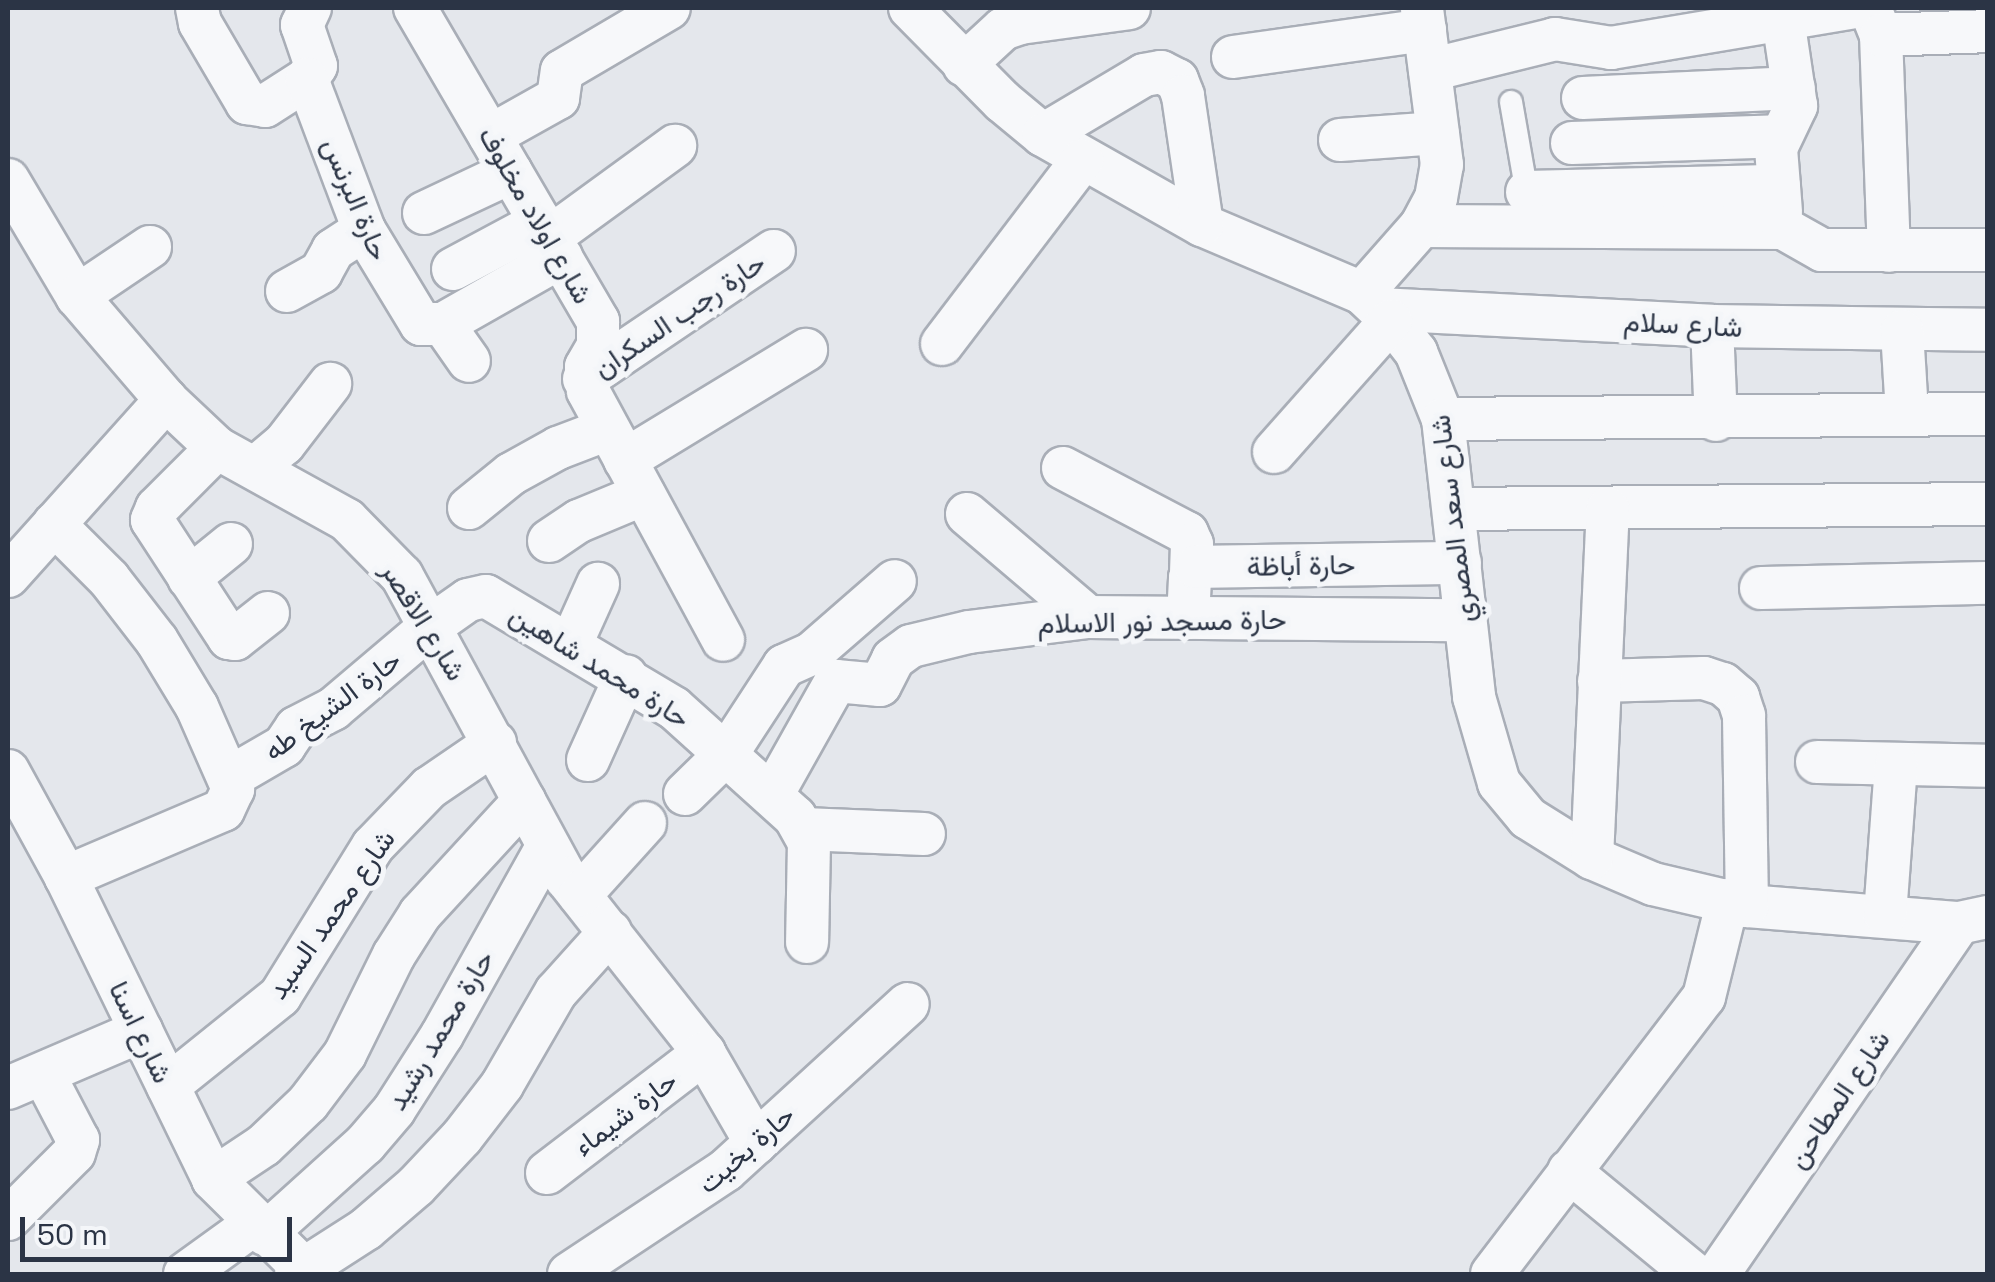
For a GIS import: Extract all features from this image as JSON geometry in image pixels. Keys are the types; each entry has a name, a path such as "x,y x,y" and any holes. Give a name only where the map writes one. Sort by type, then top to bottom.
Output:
{"street":[{"path":"197,8 200,24 247,103 265,106 307,79"},
{"name":"حارة البرنس","path":"310,8 304,12 302,25 316,66 307,79 364,230 421,324 443,324 469,361"},
{"path":"424,213 501,154 558,98 562,71 669,8"},
{"path":"915,9 964,65 1043,135 1202,225 1377,307"},
{"path":"964,65 1003,30 1110,9"},
{"name":"شارع اولاد مخلوف","path":"430,13 501,154 598,322 598,346 584,378"},
{"path":"1867,17 1890,250"},
{"path":"1233,57 1426,36 1555,39 1611,48 1783,20 1867,17 1972,23"},
{"path":"1783,20 1794,88 1793,118 1778,136 1781,207 1822,250 1988,250"},
{"path":"1274,452 1377,307 1436,198 1442,165 1426,36"},
{"path":"1043,135 1144,75 1161,72 1176,80 1184,96 1202,225"},
{"path":"1584,98 1794,88"},
{"path":"1340,140 1438,132"},
{"path":"1572,143 1778,136"},
{"path":"443,324 675,146"},
{"path":"942,344 1082,160"},
{"name":"شارع الاقصر","path":"8,180 77,296 166,400 217,448 314,498 362,533 402,576 495,743 547,847 580,896 704,1054 756,1142"},
{"path":"1421,226 1530,209 1781,207"},
{"path":"288,291 321,272 333,250 364,230"},
{"path":"453,269 550,239"},
{"path":"77,296 150,247"},
{"name":"حارة رجب السكران","path":"584,378 774,251"},
{"name":"شارع سلام","path":"1377,307 1712,326 1988,330"},
{"name":"شارع سعد المصري","path":"1377,307 1416,352 1443,419 1474,697 1500,783 1528,818 1592,858 1653,884 1737,903 1973,920"},
{"path":"1712,326 1716,420"},
{"path":"1902,331 1907,412"},
{"path":"550,540 578,521 626,461 806,350"},
{"path":"584,378 724,640"},
{"path":"255,468 284,444 330,384"},
{"path":"8,576 166,400"},
{"path":"1443,419 1716,420 1907,412 1988,414"},
{"path":"217,448 153,513 154,527 229,638 236,639 268,612"},
{"path":"469,508 511,474 558,448 626,461"},
{"path":"1063,468 1187,533 1192,544 1188,618"},
{"path":"1455,510 1988,504"},
{"path":"1592,858 1608,508"},
{"path":"967,514 1088,617"},
{"path":"54,524 109,579 157,641 197,708 234,789 224,810 66,877"},
{"path":"188,578 232,544"},
{"name":"حارة أباظة","path":"1191,570 1202,566 1460,563"},
{"path":"686,794 728,752 784,666 811,654 895,581"},
{"path":"1761,588 1988,583"},
{"path":"572,644 598,584"},
{"name":"حارة محمد شاهين","path":"432,626 468,600 486,596 626,676 728,752 804,829"},
{"name":"حارة مسجد نور الاسلام","path":"772,795 836,681 849,680 874,688 904,648 970,632 1088,617 1464,620"},
{"name":"حارة الشيخ طه","path":"230,778 284,746 296,728 333,709 432,626"},
{"path":"588,760 626,676"},
{"path":"1492,1274 1704,997 1737,903 1744,716 1738,697 1723,684 1704,678 1600,680"},
{"name":"شارع محمد السيد","path":"168,1086 280,996 374,846 429,788 495,743"},
{"path":"1817,762 1988,766"},
{"path":"1885,916 1896,764"},
{"name":"شارع اسنا","path":"8,771 66,877 213,1179 300,1272"},
{"path":"213,1179 264,1145 308,1103 345,1054 394,955 420,914 524,802"},
{"path":"580,896 645,823"},
{"path":"807,942 809,842 804,829 924,834"},
{"name":"حارة محمد رشيد","path":"185,1274 260,1229 365,1144 394,1110 547,847"},
{"name":"شارع المطاحن","path":"1718,1274 1973,920"},
{"path":"300,1272 366,1230 416,1186 462,1137 502,1084 556,992 610,932"},
{"name":"حارة بخيت","path":"569,1274 694,1195 908,1004"},
{"path":"8,1219 74,1153 78,1140 26,1082 141,1031"},
{"name":"حارة شيماء","path":"547,1173 704,1054"},
{"path":"1569,1171 1694,1274"}],"lane":[{"path":"1512,102 1530,209"}]}
